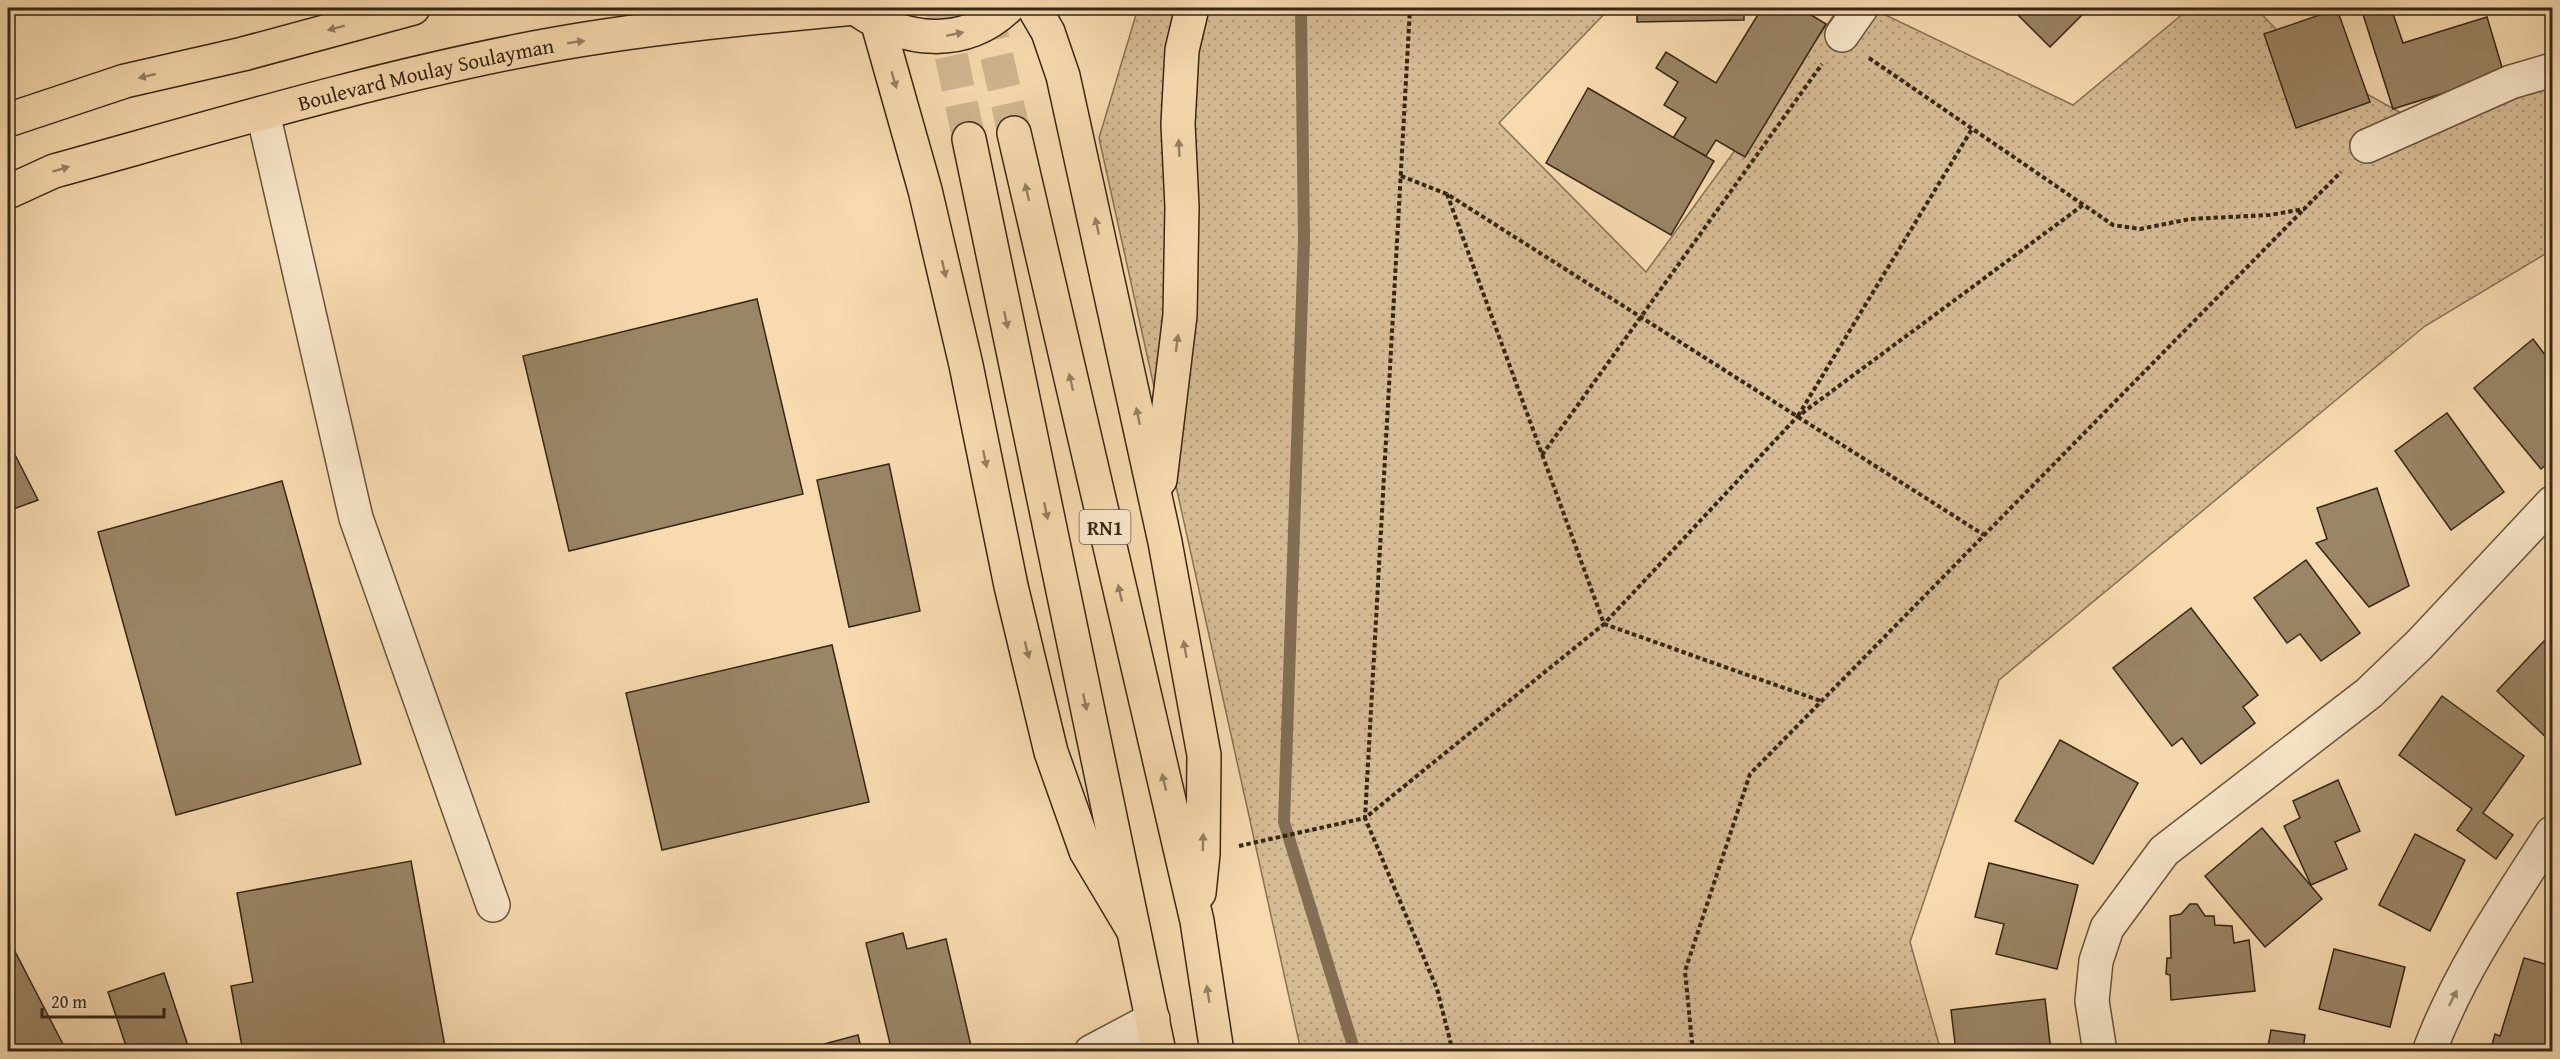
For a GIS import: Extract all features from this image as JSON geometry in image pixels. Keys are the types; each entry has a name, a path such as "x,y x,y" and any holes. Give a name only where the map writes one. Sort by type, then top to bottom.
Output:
{"main road":[{"path":"8,120 125,81 243,54 413,8"},
{"path":"862,13 908,35 939,37 971,31 1007,8"},
{"path":"1034,8 1048,32 1063,76 1157,505 1204,755 1203,854 1197,921"},
{"path":"1157,505 1180,315 1182,207 1178,124 1182,50 1192,8"},
{"path":"862,13 928,202 966,365 1011,586 1051,752 1086,851 1132,928"},
{"name":"Boulevard Moulay Soulayman","path":"8,192 54,171 263,113 391,79 536,48 748,18 862,13"},
{"name":"RN1","path":"1014,133 1197,921 1217,1052"},
{"name":"RN1","path":"969,139 1159,1052"}],"street":[{"path":"1842,35 1861,8"},
{"path":"2367,146 2511,82 2553,69"},
{"path":"263,113 356,518 493,906"},
{"path":"2100,1052 2092,1001 2096,961 2107,928 2164,850 2368,693 2420,644 2553,503"},
{"path":"2429,1052 2441,1021 2480,944 2553,833"},
{"path":"1090,1052 1153,1019"}],"path":[{"path":"1410,8 1365,818 1437,989 1453,1052"},
{"path":"1542,455 1842,35 1882,68 2113,225 2140,229 2190,219 2270,215 2304,209"},
{"path":"1797,417 1972,129"},
{"path":"1693,1052 1685,971 1750,774 2367,146"},
{"path":"1401,176 1447,194 1984,535"},
{"path":"1447,194 1604,624"},
{"path":"1266,840 1365,818 1604,624 1797,417 2083,205"},
{"path":"1604,624 1821,701"}],"shaded area":[{"path":"1138,8 1610,8 1499,123 1646,272 1839,8 1871,8 2073,105 2190,8 2256,8 2304,59 2417,122 2552,87 2552,250 2425,326 1999,680 1910,942 1941,1051 1301,1051 1099,138"}],"building":[{"path":"8,8 29,8 8,13"},
{"path":"1637,8 1744,8 1744,20 1637,22"},
{"path":"1762,8 1800,8 1826,24 1745,157 1716,140 1706,156 1673,138 1686,118 1664,105 1678,82 1656,68 1666,52 1716,83"},
{"path":"2011,8 2089,8 2050,47"},
{"path":"2361,8 2391,8 2403,43 2487,17 2504,74 2393,109"},
{"path":"2337,9 2370,102 2296,128 2264,34"},
{"path":"1588,88 1714,161 1671,235 1546,163"},
{"path":"757,299 803,494 569,551 523,356"},
{"path":"2533,339 2552,364 2552,460 2541,469 2474,388"},
{"path":"2447,413 2504,492 2451,530 2395,451"},
{"path":"8,441 38,500 8,511"},
{"path":"889,464 920,611 849,627 817,480"},
{"path":"282,481 361,764 176,815 98,532"},
{"path":"2377,488 2409,586 2369,607 2316,543 2327,539 2317,508"},
{"path":"2306,560 2360,633 2321,661 2300,634 2287,643 2254,598"},
{"path":"2191,608 2258,695 2243,707 2255,723 2201,764 2182,738 2172,746 2113,668"},
{"path":"2544,641 2552,649 2552,743 2497,691"},
{"path":"832,645 869,802 662,850 626,693"},
{"path":"2442,696 2524,756 2483,813 2513,835 2496,859 2457,830 2472,809 2399,755"},
{"path":"2060,740 2138,783 2093,864 2015,821"},
{"path":"2338,780 2360,831 2335,842 2347,869 2311,885 2284,826 2300,818 2293,801"},
{"path":"2262,828 2322,899 2265,947 2205,876"},
{"path":"2415,834 2465,860 2430,931 2379,905"},
{"path":"411,861 446,1052 243,1052 231,986 253,982 237,893"},
{"path":"1989,863 2078,885 2057,969 1996,954 2004,924 1975,917"},
{"path":"2190,904 2197,904 2205,916 2214,916 2215,925 2232,926 2234,943 2249,940 2255,991 2171,1000 2170,975 2166,974 2167,958 2171,958 2170,916 2181,914"},
{"path":"903,933 907,949 946,939 971,1046 948,1052 892,1052 866,943"},
{"path":"8,938 67,1052 8,1052"},
{"path":"2334,949 2405,967 2390,1027 2319,1009"},
{"path":"2524,958 2552,966 2552,1052 2490,1052 2495,1034 2500,1036"},
{"path":"164,973 190,1052 128,1052 108,992"},
{"path":"2045,999 2051,1052 1956,1052 1951,1010"},
{"path":"2271,1030 2305,1035 2303,1050 2316,1052 2267,1052"},
{"path":"858,1035 862,1052 826,1052 824,1044"}],"waterway":[{"path":"1301,8 1304,240 1284,822 1355,1052"}],"tunnel":[{"path":"941,8 969,139"},
{"path":"986,8 1014,133"}]}
